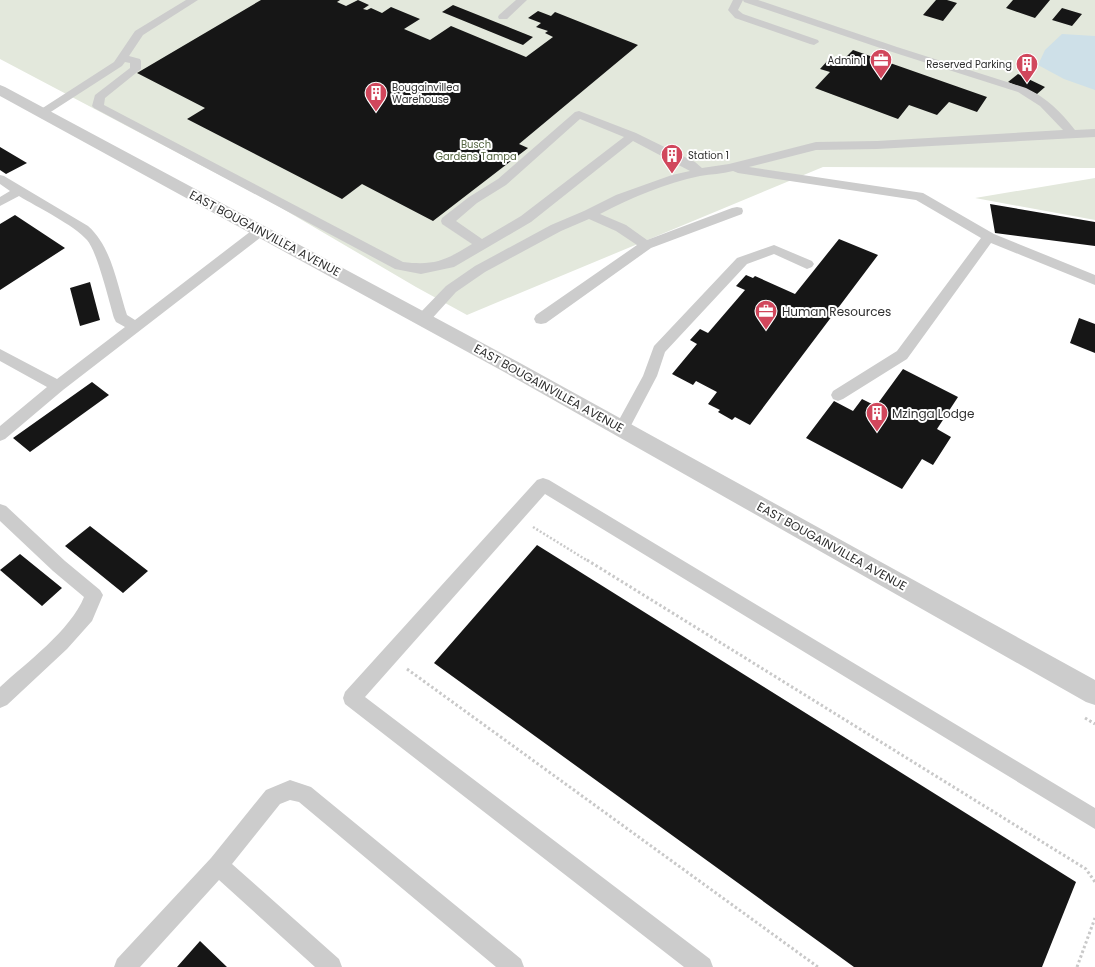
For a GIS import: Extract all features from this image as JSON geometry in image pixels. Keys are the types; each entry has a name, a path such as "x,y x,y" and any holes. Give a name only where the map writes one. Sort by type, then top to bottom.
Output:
{"street":[{"name":"EAST BOUGAINVILLEA AVENUE","path":"0,90 423,319 1095,693"}],"lane":[{"path":"42,113 118,64 139,33 193,0"},
{"path":"503,17 522,0"},
{"path":"738,0 733,10 739,16 814,42"},
{"path":"748,0 886,47 1022,90 1040,99 1050,108 1071,134"},
{"path":"122,58 136,61 135,69 99,97 98,106 400,266 421,269 449,264 526,219 632,136"},
{"path":"481,244 447,221 473,200 502,182 579,114 632,136 691,165 700,172"},
{"path":"423,319 451,289 480,270 556,228 589,214 620,198 676,178 700,172 729,168 816,146 877,145 1095,133"},
{"path":"729,168 919,196 989,236 1095,280"},
{"path":"0,179 83,229 93,238 100,252 121,318 136,327"},
{"path":"0,202 19,191"},
{"path":"541,319 646,245 737,211"},
{"path":"589,214 621,228 646,245"},
{"path":"0,435 58,386 260,230"},
{"path":"838,395 902,355 989,236"},
{"path":"622,429 650,376 659,350 742,261 774,249 807,264"},
{"path":"0,354 20,367 58,386"},
{"path":"702,967 352,698 543,485 1095,819"},
{"path":"0,511 59,566 94,594 86,615 61,643 0,698"},
{"path":"125,967 218,865 273,797 290,790 304,794 513,967"},
{"path":"218,865 331,967"}],"path":[{"path":"531,526 1086,869 1095,882"},
{"path":"412,662 407,668 818,967"},
{"path":"1077,967 1095,918"}],"green space":[{"name":"Busch Gardens Tampa","path":"0,0 1095,0 1095,168 823,167 467,315 416,287 278,206 0,59"},
{"path":"1095,178 1095,220 975,198"}],"shaded area":[{"path":"1062,34 1095,36 1095,90 1064,79 1038,65 1045,50"}],"building":[{"name":"Bougainvillea Warehouse","path":"261,0 340,0 337,2 346,6 358,0 369,5 363,9 367,10 371,8 382,13 391,7 420,19 404,29 430,40 451,26 526,57 553,37 545,33 548,31 536,27 541,23 528,18 538,11 551,16 555,12 638,45 519,144 528,148 433,221 362,184 342,199 187,119 205,108 137,73"},
{"path":"936,0 947,0 957,3 943,21 923,15"},
{"path":"1013,0 1050,0 1035,18 1006,8"},
{"path":"453,5 533,37 523,45 442,12"},
{"path":"1062,8 1082,14 1072,26 1052,20"},
{"name":"Admin 1","path":"853,50 987,97 977,112 949,102 937,115 909,105 898,119 815,88 830,72 820,69 830,58 841,62"},
{"name":"Reserved Parking","path":"1018,74 1045,87 1037,94 1008,82"},
{"path":"0,147 27,163 6,174 0,170"},
{"path":"990,204 1095,222 1095,246 995,233"},
{"path":"15,215 65,248 0,290 0,224"},
{"name":"Human Resources","path":"839,239 878,255 750,425 735,417 732,420 718,412 720,410 708,404 717,392 696,381 693,385 672,374 697,344 690,340 700,329 708,333 745,290 736,286 746,275 753,278 755,276 795,294"},
{"path":"90,282 100,320 80,326 70,288"},
{"path":"1079,318 1095,324 1095,353 1070,343"},
{"name":"Mzinga Lodge","path":"903,369 958,397 937,429 951,437 933,465 922,459 902,489 806,438 834,401 853,411 862,399 876,406"},
{"path":"92,382 109,395 30,452 13,438"},
{"path":"90,526 148,571 123,593 65,546"},
{"path":"537,545 1076,882 1042,967 854,967 434,663"},
{"path":"20,554 62,588 42,606 0,570"},
{"path":"200,941 227,967 177,967"}],"place":[{"name":"Admin 1","path":"881,80"},
{"name":"Reserved Parking","path":"1027,84"},
{"name":"Bougainvillea Warehouse","path":"376,112"},
{"name":"Station 1","path":"672,174"},
{"name":"Human Resources","path":"766,330"},
{"name":"Mzinga Lodge","path":"877,432"}]}
